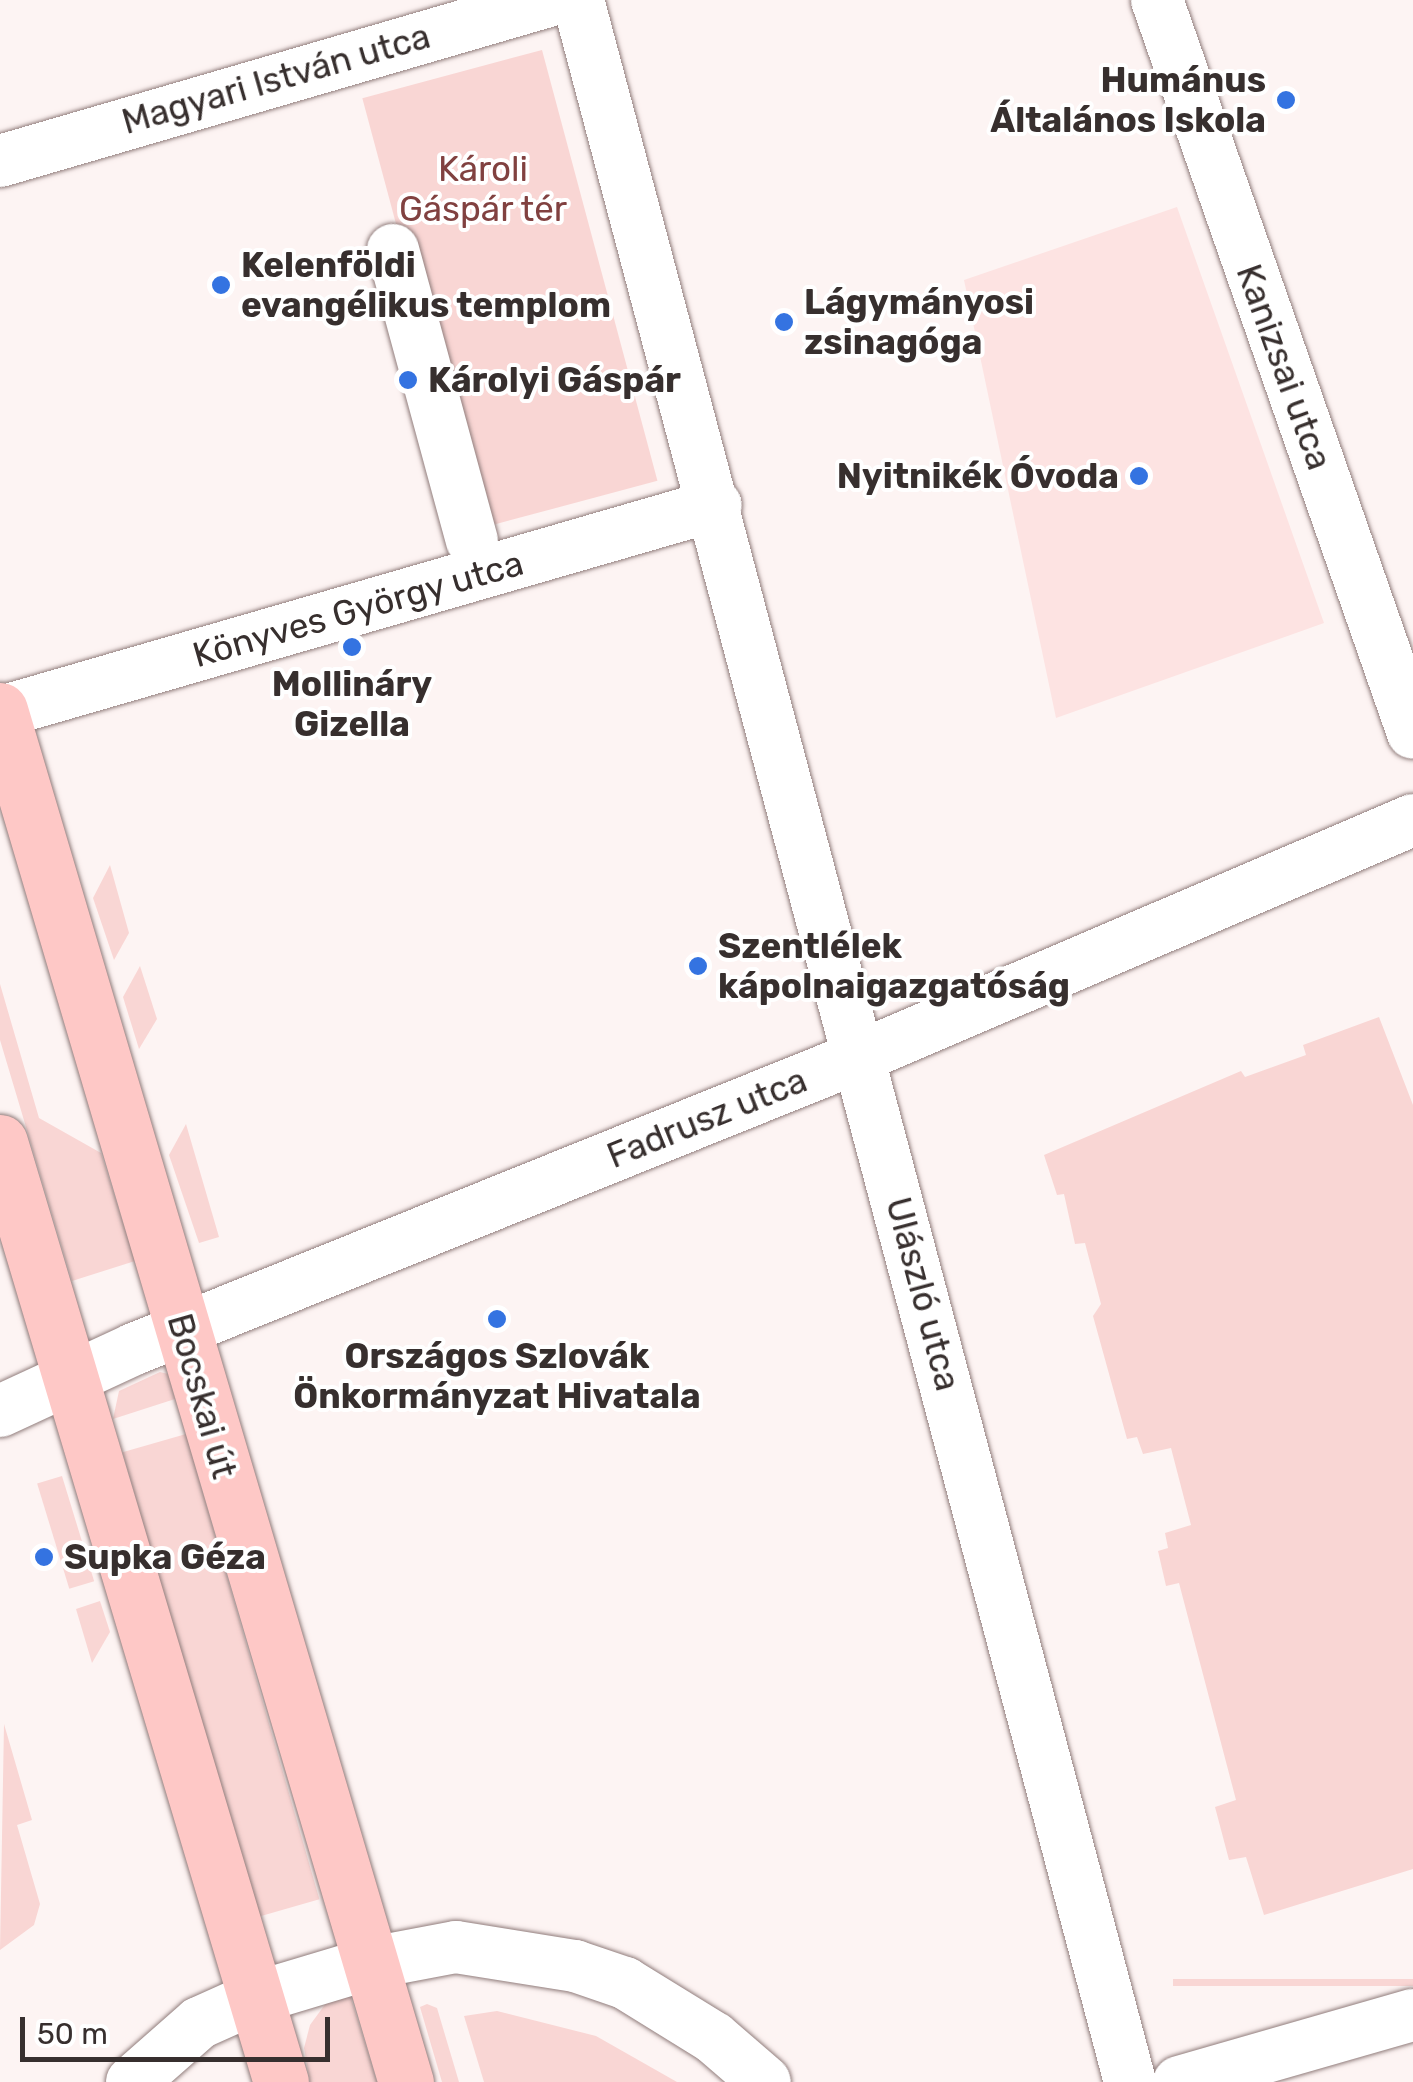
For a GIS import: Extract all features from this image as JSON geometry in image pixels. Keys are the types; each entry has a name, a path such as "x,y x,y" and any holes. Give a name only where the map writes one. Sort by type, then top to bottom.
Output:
{"main road":[{"name":"Bocskai út","path":"0,711 406,2082"},
{"path":"0,1142 281,2082"}],"street":[{"name":"Magyari István utca","path":"0,162 552,0"},
{"path":"578,0 716,505"},
{"name":"Kanizsai utca","path":"1157,0 1413,733"},
{"path":"392,250 472,540"},
{"name":"Könyves György utca","path":"0,711 716,505"},
{"name":"Ulászló utca","path":"716,505 861,1056 1112,2075"},
{"name":"Fadrusz utca","path":"0,1411 183,1329 861,1056 1413,820"},
{"path":"132,2082 199,2023 255,1998 371,1963 456,1948 575,1966 666,2005 765,2082"},
{"path":"1179,2082 1413,2016"}],"shaded area":[{"name":"Nyitnikék Óvoda","path":"1177,207 1324,623 1056,718 964,280"}],"green space":[{"name":"Károli Gáspár tér","path":"542,50 657,481 478,529 362,98"},
{"path":"110,865 129,933 114,960 93,898"},
{"path":"140,966 157,1019 139,1049 123,997"},
{"path":"0,984 39,1118 101,1153 135,1261 72,1281 0,1040"},
{"path":"1379,1017 1413,1105 1413,1869 1264,1915 1246,1857 1229,1860 1215,1807 1236,1800 1179,1583 1166,1586 1158,1551 1168,1548 1165,1533 1191,1525 1171,1448 1143,1454 1137,1437 1127,1439 1093,1316 1101,1304 1085,1243 1075,1244 1064,1194 1057,1195 1044,1155 1241,1071 1245,1077 1306,1055 1303,1045"},
{"path":"186,1124 219,1237 199,1243 169,1155"},
{"path":"160,1372 168,1374 175,1399 113,1419 119,1391"},
{"path":"186,1434 319,1899 256,1917 123,1452"},
{"path":"62,1476 94,1581 69,1589 37,1484"},
{"path":"100,1601 110,1632 92,1663 76,1609"},
{"path":"4,1724 32,1820 17,1825 40,1904 34,1925 0,1950"},
{"path":"1173,1979 1413,1979 1413,1986 1173,1986"},
{"path":"350,1995 377,2082 310,2082 304,2048 310,2025 329,1999"},
{"path":"427,2004 437,2008 459,2082 442,2082 420,2007"},
{"path":"497,2011 596,2036 677,2082 484,2082 464,2016"}],"place":[{"name":"Humánus Általános Iskola","path":"1286,100"},
{"name":"Kelenföldi evangélikus templom","path":"221,285"},
{"name":"Lágymányosi zsinagóga","path":"784,322"},
{"name":"Károlyi Gáspár","path":"408,380"},
{"name":"Nyitnikék Óvoda","path":"1139,476"},
{"name":"Mollináry Gizella","path":"352,647"},
{"name":"Szentlélek kápolnaigazgatóság","path":"698,966"},
{"name":"Országos Szlovák Önkormányzat Hivatala","path":"497,1319"},
{"name":"Supka Géza","path":"44,1557"}]}
